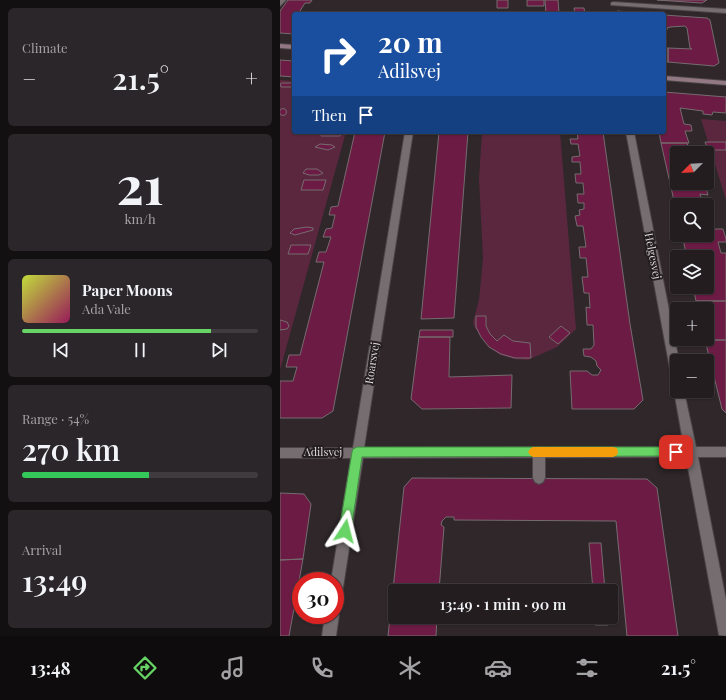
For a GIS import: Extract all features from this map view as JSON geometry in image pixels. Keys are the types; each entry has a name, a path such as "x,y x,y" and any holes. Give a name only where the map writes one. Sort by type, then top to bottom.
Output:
{"street":[{"path":"280,4 283,0"},
{"path":"614,4 726,11"},
{"path":"280,46 292,47"},
{"path":"666,78 726,83"},
{"name":"Roarsvej","path":"338,572 409,134"},
{"name":"Helgesvej","path":"630,134 672,354"},
{"path":"680,398 726,635"},
{"path":"539,452 539,478"},
{"name":"Adilsvej","path":"280,453 726,452"},
{"path":"328,636 330,624"}],"shaded area":[{"path":"280,80 292,81 292,134 345,134 280,370"},
{"path":"701,119 726,121 726,200 714,161 714,146 709,146"},
{"path":"482,134 560,134 576,329 557,347 528,360 514,359 500,355 489,347 475,328 473,322 479,300 483,258 479,179"}],"building":[{"path":"288,0 312,0 310,3 305,3 299,12 292,12 292,34 280,33 280,11"},
{"path":"497,0 508,0 508,8 497,8"},
{"path":"527,0 544,0 544,6 527,6"},
{"path":"545,0 558,0 559,12 546,12"},
{"path":"657,0 707,0 702,3"},
{"path":"574,8 584,8 585,12 575,12"},
{"path":"666,15 707,18 710,20 719,63 714,66 668,62 668,48 692,49 690,48 687,28 685,26 670,27 667,28 667,30"},
{"path":"666,48 668,48 668,62 666,62"},
{"path":"280,60 292,61 292,77 280,76"},
{"path":"292,83 292,87 281,87 280,84"},
{"path":"666,92 726,97 726,113 713,112 712,115 703,114 703,111 680,108 684,124 691,125 692,131 685,131 689,143 661,143 659,134 666,134"},
{"path":"283,109 286,112 283,115 280,112"},
{"path":"322,134 340,134 340,136 321,136"},
{"path":"355,134 385,134 333,411 322,418 280,418 280,381 293,381 297,367 286,367 289,355 300,355 324,262 316,262 319,252 326,252 331,237 323,237 326,229 332,228 335,215 329,215 331,207 338,206"},
{"path":"439,134 468,134 454,318 421,319"},
{"path":"577,134 603,134 630,324 643,400 634,409 572,409 570,371 587,371 592,375 598,375 601,370 597,366 596,361 591,357 584,356 583,349 591,349 594,345 593,325 587,325 586,307 590,308 589,293 584,293 582,277 588,277 586,258 580,258 579,247 586,247 583,226 577,226 575,216 580,215 579,210 584,209 584,203 578,203 577,194 584,194 583,183 576,183 575,174 581,174 580,162 572,162 572,157 580,156 578,144 571,144 570,139 578,139"},
{"path":"705,142 726,142 726,150 714,150 714,146 706,146"},
{"path":"661,143 687,143 688,146 670,146 670,183"},
{"path":"320,144 332,145 335,147 328,150 315,147"},
{"path":"306,169 317,169 323,173 319,175 309,175 303,173"},
{"path":"304,180 326,180 323,190 301,190"},
{"path":"672,190 707,190 708,195 700,194 701,198 673,198"},
{"path":"307,227 313,228 313,230 295,235 290,233 294,229"},
{"path":"714,229 723,229 726,242 718,242 721,253 726,253 726,301 696,301 694,294 714,294 714,250 685,250 684,242 714,242"},
{"path":"291,245 311,245 308,254 288,254"},
{"path":"726,301 726,340 714,340 714,302 696,302"},
{"path":"476,316 486,316 486,326 490,334 497,341 504,335 513,341 530,343 531,358 515,358 501,354 489,347 481,337 476,327"},
{"path":"280,320 287,322 289,326 287,329 280,330"},
{"path":"561,326 570,333 558,344 549,337"},
{"path":"420,330 453,330 453,337 419,337"},
{"path":"419,337 450,337 449,377 512,375 511,408 422,409 411,399"},
{"path":"714,340 726,340 726,413 722,409 714,377 714,354 708,354 706,346 714,346"},
{"path":"412,478 647,479 657,488 678,636 627,636 616,521 454,520 454,517 446,517 442,521 441,525 444,527 440,584 394,584 404,487"},
{"path":"280,493 304,494 311,504 303,559 280,560"},
{"path":"589,543 601,543 604,584 592,584"},
{"path":"303,559 301,572 292,572 292,620 289,636 280,636 280,560"},
{"path":"389,624 437,624 436,636 388,636"},
{"path":"608,624 608,625 595,625"}],"slow traffic":[{"path":"533,452 613,452"}],"route":[{"path":"345,531 357,452 676,452"}]}
